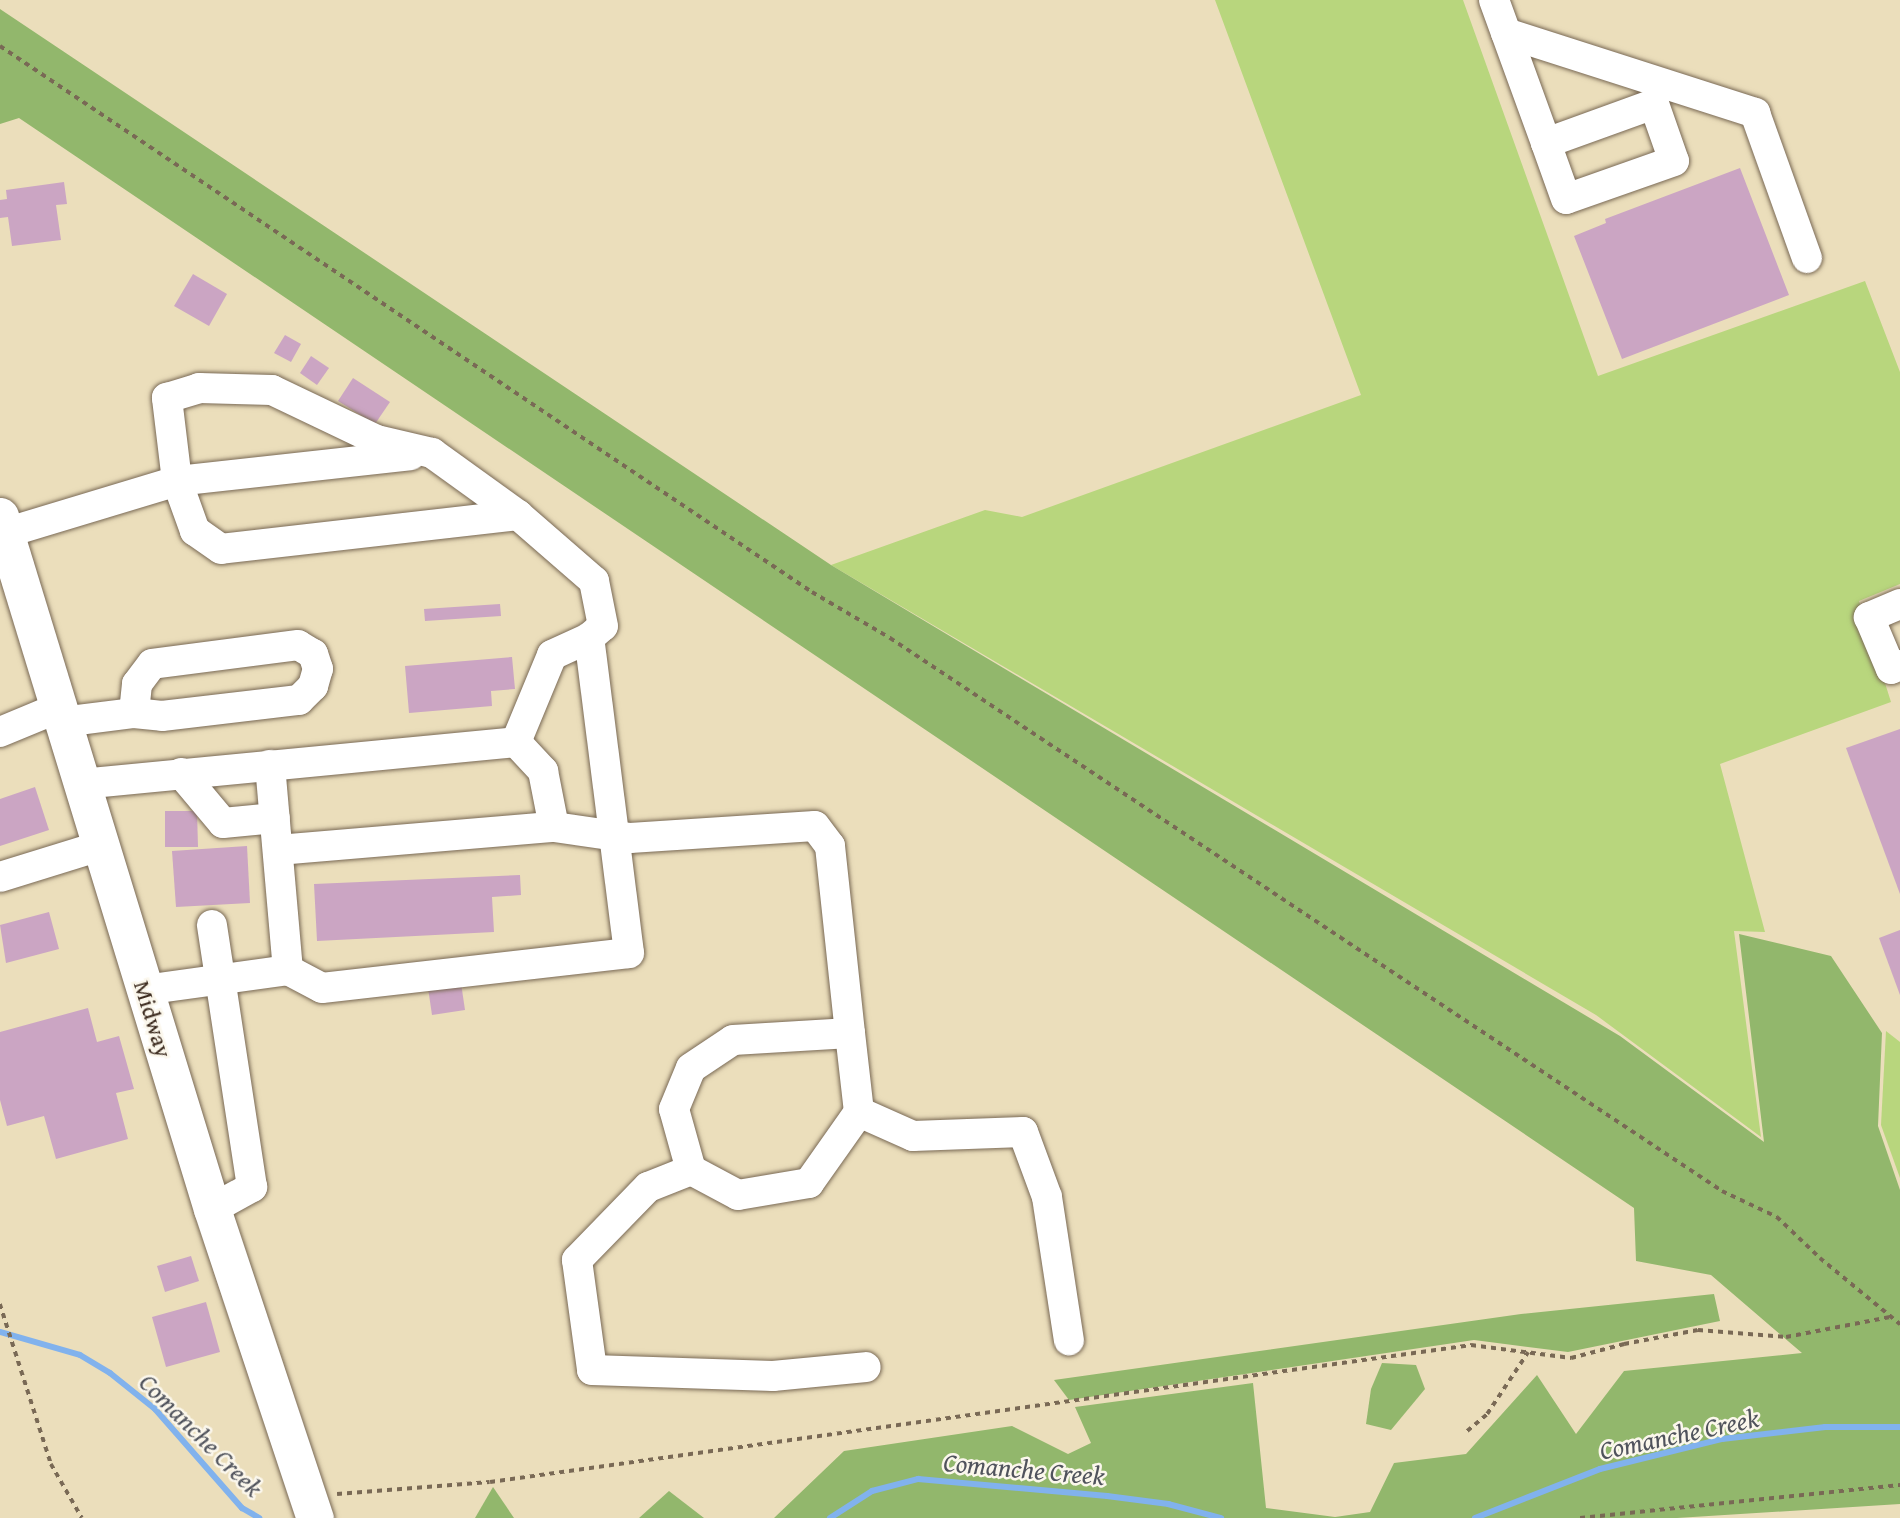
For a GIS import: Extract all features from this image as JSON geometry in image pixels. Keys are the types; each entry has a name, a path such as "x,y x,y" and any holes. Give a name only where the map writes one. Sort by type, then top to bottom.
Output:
{"main road":[{"name":"Midway","path":"3,525 212,1209 312,1507"}],"lane":[{"path":"1493,0 1566,199 1674,161 1657,94"},
{"path":"1506,33 1657,94 1755,113 1807,258"},
{"path":"1546,143 1657,94"},
{"path":"516,743 552,655 589,638 603,626 594,581 518,515 432,453 377,440 272,390 199,388 167,398 177,481 195,531 221,549 518,515"},
{"path":"3,525 177,481 432,453"},
{"path":"1900,604 1869,617 1891,669 1900,665"},
{"path":"144,990 288,970 322,988 629,953 589,638"},
{"path":"0,732 60,715 134,713 162,716 299,700 313,686 318,669 313,654 298,645 152,664 137,684 134,713"},
{"path":"81,784 516,743"},
{"path":"516,743 542,771 554,827"},
{"path":"270,765 288,970"},
{"path":"181,773 223,823 275,818"},
{"path":"278,850 554,827 630,838 815,826 830,846 859,1112 809,1183 738,1195 691,1170 674,1109 691,1068 733,1040 850,1033"},
{"path":"0,877 100,846"},
{"path":"212,925 218,981 250,1159 252,1187 212,1209"},
{"path":"859,1112 913,1136 1023,1132 1047,1197 1069,1340"},
{"path":"691,1170 648,1187 577,1260 592,1370 773,1376 866,1367"}],"path":[{"path":"0,46 801,584 901,646 1722,1191 1777,1217 1900,1324"},
{"path":"0,1304 51,1464 82,1518"},
{"path":"312,1507 1471,1345 1571,1358 1698,1330 1786,1337 1890,1317"},
{"path":"1467,1431 1487,1414 1528,1352"},
{"path":"1580,1518 1900,1485"}],"green space":[{"path":"1215,0 1463,0 1598,376 1865,281 1900,372 1900,584 1859,601 1891,702 1720,764 1765,932 1734,931 1761,1137 1596,1015 831,565 985,510 1022,517 1361,395"},
{"path":"0,9 831,565 1620,1036 1764,1142 1739,934 1831,956 1882,1033 1878,1126 1900,1190 1900,1504 1677,1518 774,1518 844,1451 1012,1426 1068,1454 1091,1443 1075,1407 1253,1383 1266,1508 1335,1517 1370,1512 1394,1463 1466,1454 1537,1375 1576,1434 1624,1371 1802,1353 1711,1275 1636,1261 1634,1208 19,118 0,124"},
{"path":"1886,1031 1900,1042 1900,1178 1881,1125"},
{"path":"1714,1294 1720,1321 1568,1352 1474,1340 1069,1400 1054,1380 1521,1314"},
{"path":"1382,1363 1416,1365 1425,1389 1391,1430 1366,1424 1371,1389"},
{"path":"493,1487 514,1518 475,1518"},
{"path":"669,1491 704,1518 639,1518"}],"building":[{"path":"1740,168 1789,295 1622,359 1574,236 1606,223 1605,219"},
{"path":"64,182 67,204 56,205 61,240 12,246 8,217 0,218 0,200 7,199 6,190"},
{"path":"193,274 227,294 209,326 174,306"},
{"path":"285,335 301,344 291,362 274,353"},
{"path":"311,356 329,368 317,385 300,373"},
{"path":"353,378 390,402 375,424 338,401"},
{"path":"500,604 501,616 425,621 424,609"},
{"path":"512,657 515,689 491,691 492,706 409,713 405,666"},
{"path":"1900,729 1900,894 1846,748"},
{"path":"35,787 49,830 0,846 0,799"},
{"path":"165,811 197,811 198,847 165,847"},
{"path":"247,846 250,903 176,907 172,851"},
{"path":"520,875 521,895 492,897 494,932 317,941 314,884"},
{"path":"49,912 59,949 6,963 0,925"},
{"path":"1900,930 1900,995 1879,938"},
{"path":"461,983 465,1010 432,1015 428,988"},
{"path":"88,1008 97,1042 119,1036 134,1089 116,1093 128,1139 56,1159 44,1116 7,1126 0,1100 0,1032"},
{"path":"191,1256 199,1281 165,1292 157,1266"},
{"path":"206,1302 220,1352 166,1367 152,1317"}],"waterway":[{"name":"Comanche Creek","path":"0,1332 80,1355 110,1373 155,1409 242,1508 259,1518"},
{"name":"Comanche Creek","path":"1475,1518 1600,1469 1722,1439 1825,1427 1900,1427"},
{"name":"Comanche Creek","path":"830,1518 872,1491 918,1479 1107,1496 1168,1504 1221,1518"}]}
